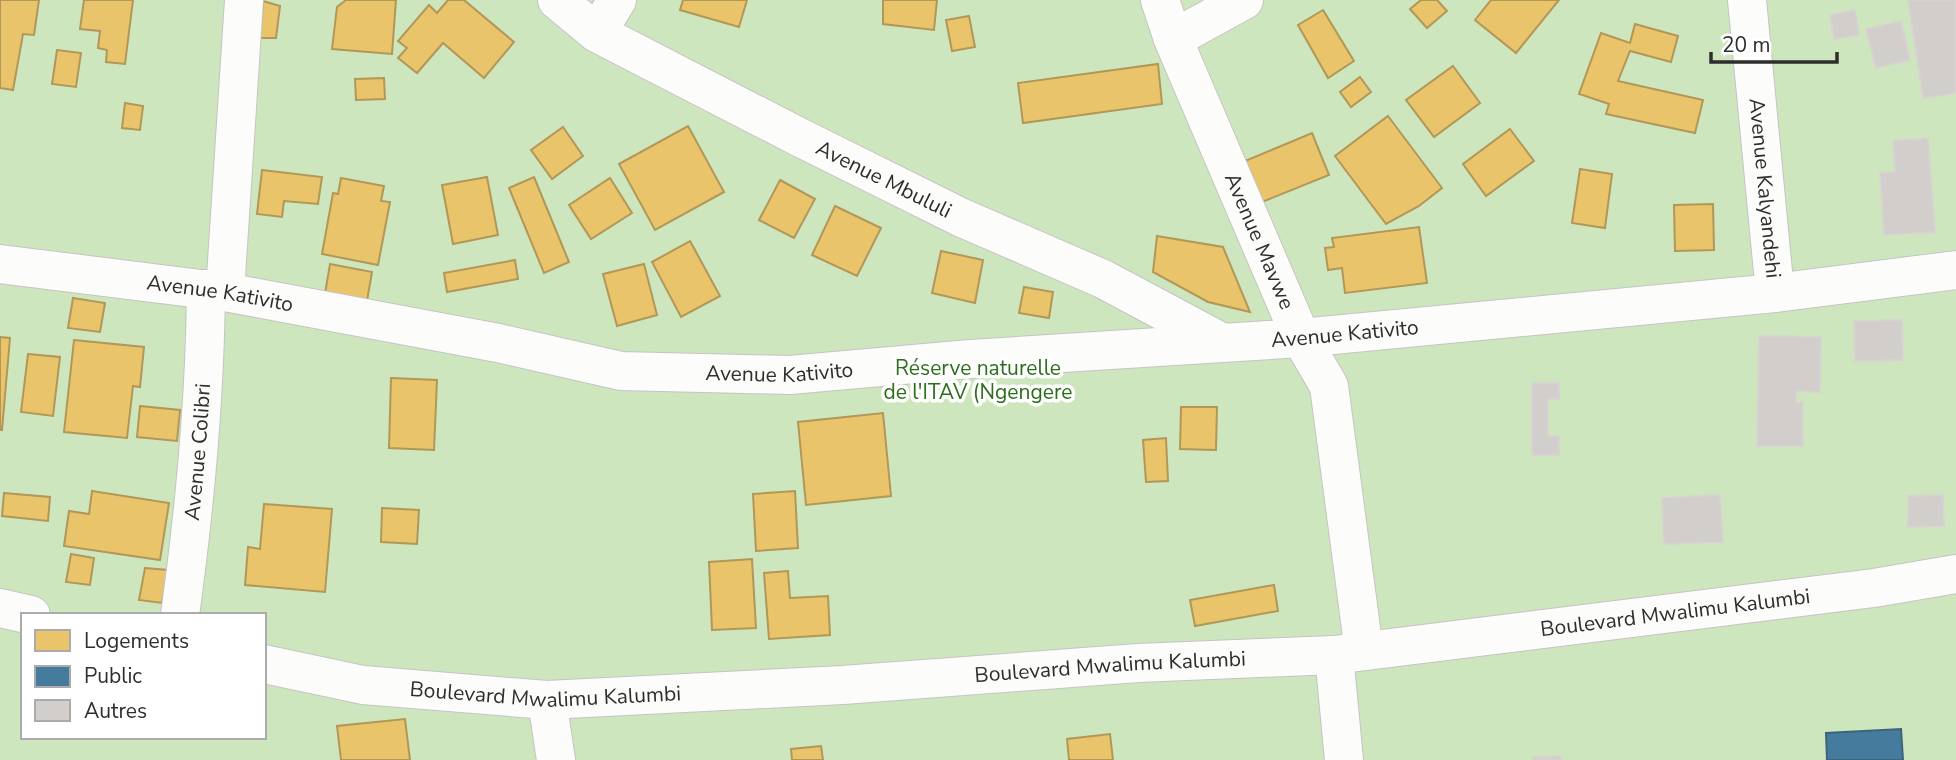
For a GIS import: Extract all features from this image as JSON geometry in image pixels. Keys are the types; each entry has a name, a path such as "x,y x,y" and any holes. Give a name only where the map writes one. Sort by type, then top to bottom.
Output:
{"street":[{"name":"Avenue Colibri","path":"180,613 197,470 205,364 216,290 244,0"},
{"name":"Avenue Mbululi","path":"557,0 597,33 960,217 1103,279 1221,342"},
{"path":"597,33 617,0"},
{"name":"Avenue Mavwe","path":"1160,0 1173,39 1301,338 1329,386 1349,653 1344,760"},
{"path":"1173,39 1244,0"},
{"name":"Avenue Kalyandehi","path":"1747,0 1775,293"},
{"name":"Avenue Kativito","path":"0,264 216,290 498,343 621,371 790,375 970,359 1301,338 1775,293 1956,270"},
{"name":"Boulevard Mwalimu Kalumbi","path":"266,664 363,685 547,700 843,685 1138,663 1349,653 1874,588 1956,575"},
{"path":"0,608 22,613"},
{"path":"547,700 556,760"}],"green space":[{"name":"Réserve naturelle de l'ITAV (Ngengere","path":"0,0 1956,0 1956,760 0,760"}],"building: Logements":[{"path":"0,0 39,0 34,35 23,34 13,90 0,88"},
{"path":"84,0 133,0 125,64 106,62 107,50 98,48 100,31 80,29"},
{"path":"346,0 396,0 392,54 332,49 337,7"},
{"path":"448,0 464,0 514,42 484,78 443,43 417,73 398,58 407,48 398,41 429,5 437,13"},
{"path":"683,0 747,0 739,27 680,10"},
{"path":"883,0 937,0 934,30 883,24"},
{"path":"1421,0 1437,0 1447,11 1427,28 1410,9"},
{"path":"1491,0 1559,0 1516,53 1475,20"},
{"path":"263,1 280,6 276,38 260,38"},
{"path":"1323,10 1354,61 1328,78 1298,25"},
{"path":"969,16 975,47 952,51 946,20"},
{"path":"1635,24 1678,36 1671,62 1630,51 1618,81 1703,100 1695,133 1606,114 1609,104 1579,94 1601,33 1630,43"},
{"path":"57,50 81,53 76,87 52,84"},
{"path":"1158,64 1162,104 1023,123 1018,83"},
{"path":"1453,66 1480,103 1434,137 1406,100"},
{"path":"1360,77 1371,92 1351,107 1340,92"},
{"path":"384,78 385,99 356,100 355,79"},
{"path":"125,103 143,106 140,130 122,128"},
{"path":"1388,116 1442,188 1419,206 1386,224 1335,156"},
{"path":"688,126 724,192 655,230 619,164"},
{"path":"563,127 583,156 552,179 531,150"},
{"path":"1510,129 1534,161 1486,196 1463,164"},
{"path":"1312,133 1329,175 1262,202 1245,161"},
{"path":"1580,169 1612,174 1605,228 1572,223"},
{"path":"262,170 322,177 318,204 284,201 282,217 257,214"},
{"path":"487,177 498,235 453,244 442,185"},
{"path":"534,177 569,262 544,273 509,188"},
{"path":"341,178 384,186 381,201 390,202 378,265 322,254 333,193 338,194"},
{"path":"610,178 632,213 591,239 569,205"},
{"path":"780,180 815,199 794,238 759,220"},
{"path":"1713,204 1714,250 1675,251 1674,205"},
{"path":"835,206 881,228 857,276 812,255"},
{"path":"1419,227 1427,283 1345,293 1342,268 1328,270 1325,248 1334,247 1332,238"},
{"path":"1157,236 1223,247 1250,312 1208,302 1153,272"},
{"path":"690,241 720,296 681,317 652,262"},
{"path":"941,251 983,260 975,303 932,293"},
{"path":"515,260 518,279 447,292 444,273"},
{"path":"330,264 372,272 367,301 325,294"},
{"path":"644,264 657,315 617,326 603,274"},
{"path":"1024,287 1053,292 1049,318 1019,313"},
{"path":"73,298 105,303 100,332 68,328"},
{"path":"0,337 10,338 2,430 0,430"},
{"path":"74,340 144,347 140,387 133,386 127,438 64,432"},
{"path":"28,354 60,357 53,416 21,412"},
{"path":"391,378 437,380 434,450 389,448"},
{"path":"140,406 180,410 177,441 137,437"},
{"path":"1181,407 1217,407 1216,450 1180,449"},
{"path":"883,413 891,496 806,505 798,422"},
{"path":"1166,438 1168,481 1146,482 1143,440"},
{"path":"92,491 169,503 160,560 64,546 69,511 89,514"},
{"path":"795,491 798,548 756,551 753,494"},
{"path":"4,493 50,497 48,521 2,516"},
{"path":"264,504 332,509 325,592 245,585 248,547 260,549"},
{"path":"382,508 419,510 417,544 381,542"},
{"path":"71,554 94,558 90,585 66,582"},
{"path":"752,559 756,628 712,630 709,562"},
{"path":"145,568 168,570 162,603 139,600"},
{"path":"788,571 790,598 828,596 830,635 769,639 764,573"},
{"path":"1274,585 1278,611 1195,626 1190,600"},
{"path":"405,719 410,760 341,760 337,726"},
{"path":"1110,734 1113,760 1069,760 1067,739"},
{"path":"821,746 823,760 792,760 791,749"}],"building: Public":[{"path":"1901,729 1903,760 1827,760 1826,733"}],"building: Autres":[{"path":"1908,0 1956,0 1956,93 1923,98"},
{"path":"1855,10 1859,35 1834,39 1830,15"},
{"path":"1901,21 1910,60 1876,68 1866,29"},
{"path":"1928,138 1935,232 1884,235 1880,173 1895,172 1893,141"},
{"path":"1902,320 1903,360 1855,361 1854,321"},
{"path":"1759,336 1821,337 1820,392 1796,391 1796,403 1803,402 1803,446 1757,446"},
{"path":"1532,383 1559,383 1559,399 1548,399 1548,436 1559,436 1559,455 1532,455"},
{"path":"1720,495 1723,542 1664,544 1662,498"},
{"path":"1943,495 1944,526 1908,527 1908,496"},
{"path":"1561,756 1561,760 1534,760 1533,757"}]}
